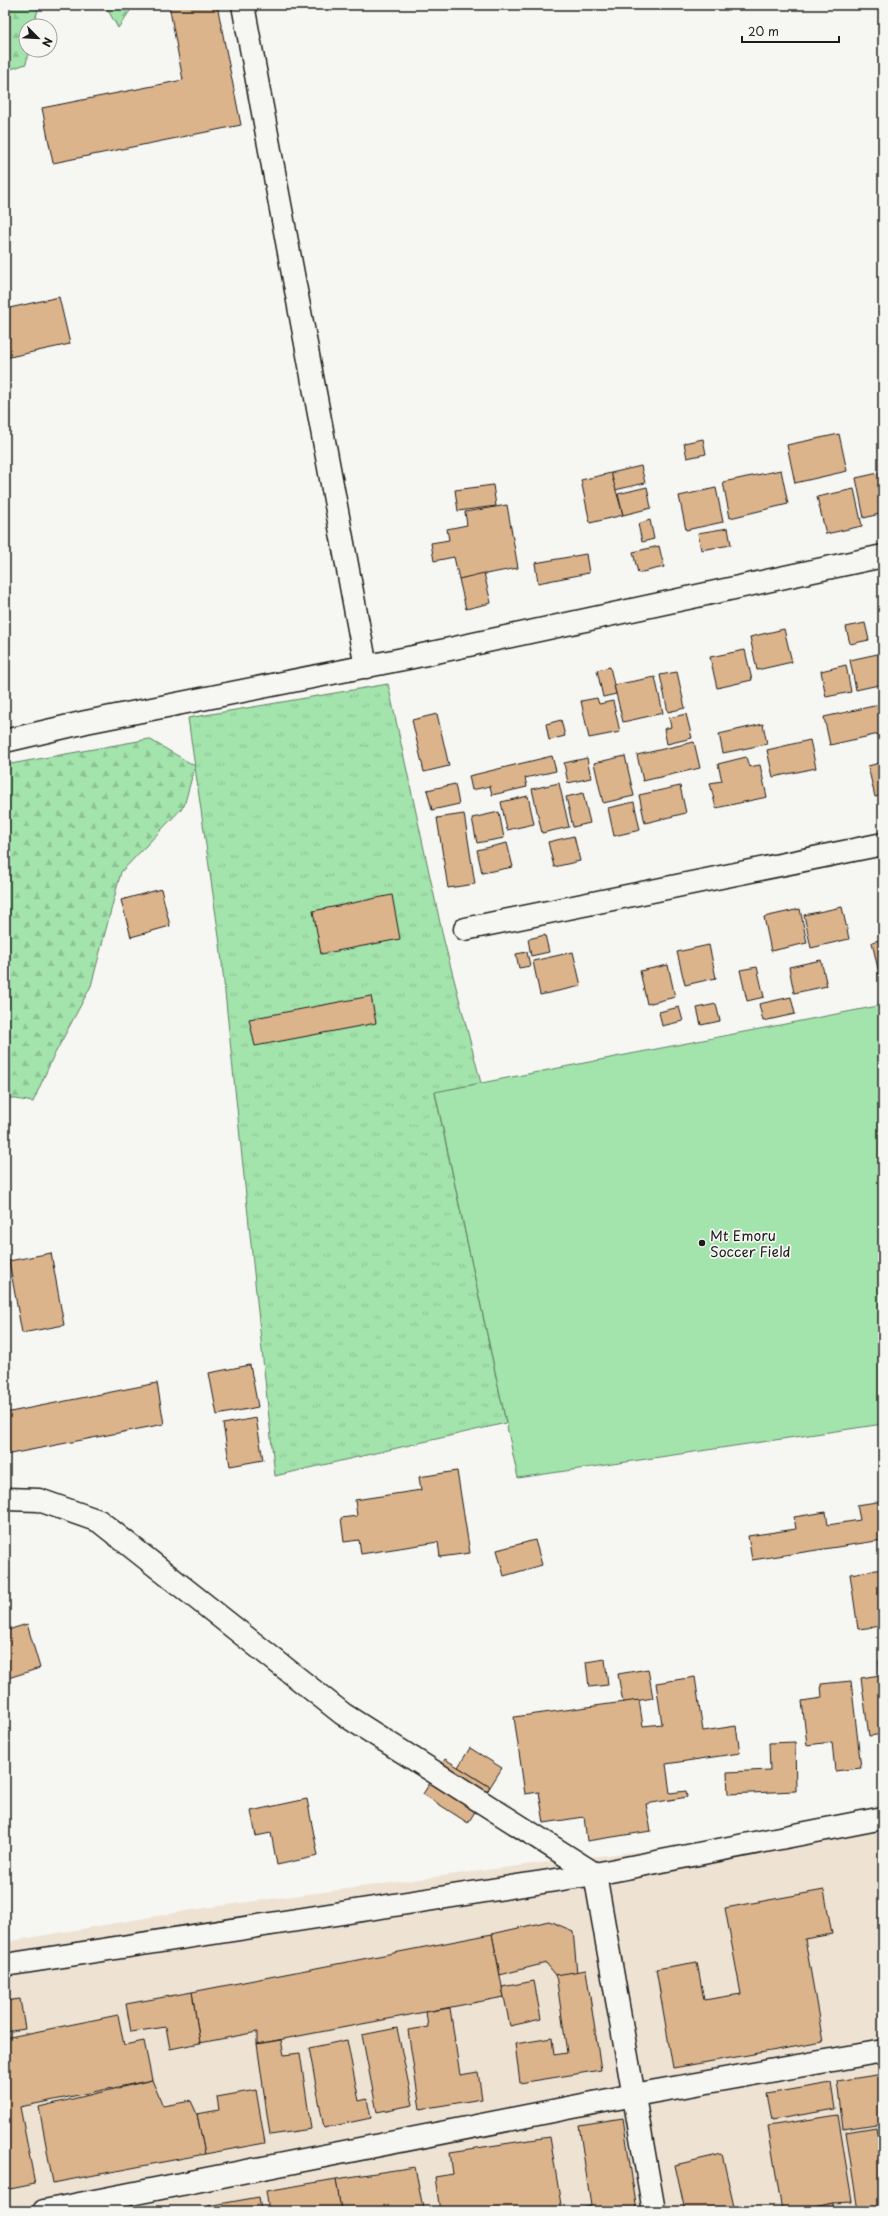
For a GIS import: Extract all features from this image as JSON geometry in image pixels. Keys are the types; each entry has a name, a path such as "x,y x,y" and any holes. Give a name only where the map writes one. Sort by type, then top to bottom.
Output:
{"street":[{"path":"243,5 366,667"},
{"path":"5,741 86,722 366,667 883,556"},
{"path":"465,929 883,844"},
{"path":"5,1499 39,1500 99,1521 343,1714 595,1874 654,2211"},
{"path":"5,1964 595,1874 883,1818"},
{"path":"44,2211 634,2095 883,2051"}],"shaded area":[{"path":"883,1823 883,2211 5,2211 5,1942 204,1908 547,1862"}],"green space":[{"path":"5,5 39,5 36,18 18,18 18,58 27,58 26,64 5,71"},
{"path":"105,5 134,5 118,28"},
{"path":"388,684 444,941 481,1083 435,1093 506,1423 275,1476 220,944 188,718"},
{"path":"149,739 195,766 184,806 121,872 91,986 52,1059 33,1102 5,1097 5,765"},
{"name":"Mt Emoru Soccer Field","path":"883,1005 883,1424 518,1478 435,1092"}],"building":[{"path":"169,5 217,5 241,125 53,163 42,108 183,80"},
{"path":"59,297 70,344 5,358 5,309"},
{"path":"839,434 847,471 795,483 787,445"},
{"path":"703,439 706,454 687,458 684,443"},
{"path":"641,466 645,483 615,490 611,473"},
{"path":"781,470 788,504 730,518 723,482"},
{"path":"883,472 883,513 864,518 856,478"},
{"path":"611,473 623,515 590,523 581,480"},
{"path":"493,485 496,506 458,511 455,490"},
{"path":"647,487 651,508 623,515 618,494"},
{"path":"716,488 723,522 686,530 679,496"},
{"path":"854,489 862,526 826,534 817,497"},
{"path":"507,505 518,568 459,579 454,557 434,561 431,543 449,540 447,529 467,525 465,512"},
{"path":"650,520 654,539 642,542 638,524"},
{"path":"728,528 731,545 701,550 698,533"},
{"path":"659,546 664,567 638,573 633,552"},
{"path":"586,554 589,573 538,583 535,563"},
{"path":"484,573 491,603 466,609 459,579"},
{"path":"865,623 869,640 850,644 846,627"},
{"path":"784,629 792,662 757,670 750,637"},
{"path":"745,650 752,680 717,688 710,657"},
{"path":"882,653 883,684 856,690 850,660"},
{"path":"846,665 851,692 826,697 821,671"},
{"path":"610,667 616,694 603,697 597,670"},
{"path":"677,672 685,708 668,712 660,675"},
{"path":"655,677 663,713 623,722 614,685"},
{"path":"597,698 599,704 613,701 620,732 589,738 581,701"},
{"path":"883,704 883,733 830,745 824,717"},
{"path":"437,714 449,766 424,772 412,720"},
{"path":"686,714 692,738 667,744 664,729 671,727 669,718"},
{"path":"561,720 565,736 549,740 546,724"},
{"path":"763,724 767,744 723,753 719,734"},
{"path":"810,740 816,768 773,777 767,750"},
{"path":"694,742 700,768 643,781 637,755"},
{"path":"552,756 556,771 525,778 527,787 492,795 490,786 472,790 469,776"},
{"path":"625,756 634,796 603,803 594,763"},
{"path":"746,757 749,767 760,765 767,797 716,808 710,783 722,781 718,764"},
{"path":"587,758 591,778 568,783 564,763"},
{"path":"883,762 883,795 875,797 868,766"},
{"path":"559,783 569,827 542,833 532,789"},
{"path":"455,784 459,804 432,810 427,790"},
{"path":"680,786 686,813 645,823 639,795"},
{"path":"583,793 590,823 573,827 566,797"},
{"path":"528,796 534,824 507,830 501,802"},
{"path":"634,802 640,830 614,836 608,808"},
{"path":"499,812 504,838 477,843 472,818"},
{"path":"464,814 475,884 448,888 437,818"},
{"path":"574,836 580,861 554,867 548,842"},
{"path":"507,843 513,867 482,873 477,850"},
{"path":"161,889 170,926 131,937 121,900"},
{"path":"392,895 400,939 321,954 313,911"},
{"path":"842,907 849,939 811,948 804,915"},
{"path":"800,909 807,943 771,951 764,917"},
{"path":"545,935 549,952 531,956 528,939"},
{"path":"883,939 883,977 880,978 872,942"},
{"path":"709,945 716,978 685,985 677,952"},
{"path":"527,952 530,966 519,968 516,954"},
{"path":"573,952 581,986 540,995 533,961"},
{"path":"821,960 827,986 794,993 789,967"},
{"path":"668,965 675,997 647,1004 640,971"},
{"path":"757,967 764,997 747,1001 740,970"},
{"path":"371,996 376,1023 255,1046 249,1019"},
{"path":"791,997 795,1014 763,1021 759,1004"},
{"path":"716,1004 720,1021 701,1025 697,1008"},
{"path":"679,1007 683,1021 662,1026 659,1012"},
{"path":"51,1253 64,1325 22,1333 9,1261"},
{"path":"250,1365 258,1407 217,1415 209,1373"},
{"path":"157,1383 164,1424 5,1455 5,1413"},
{"path":"256,1418 263,1460 230,1466 223,1424"},
{"path":"457,1471 470,1553 440,1557 438,1542 361,1554 359,1540 344,1542 341,1518 357,1516 355,1500 421,1490 419,1477"},
{"path":"883,1501 883,1540 752,1560 748,1536 796,1529 794,1517 826,1512 828,1525 860,1520 857,1505"},
{"path":"535,1540 542,1565 504,1576 497,1550"},
{"path":"883,1569 883,1626 858,1629 850,1574"},
{"path":"27,1624 40,1668 5,1679 5,1631"},
{"path":"605,1659 608,1685 589,1687 586,1662"},
{"path":"879,1661 883,1661 883,1734 869,1736 861,1678 880,1675"},
{"path":"648,1669 653,1698 623,1703 618,1674"},
{"path":"695,1677 703,1731 736,1726 740,1753 666,1764 670,1793 686,1791 687,1797 646,1804 651,1831 587,1841 584,1817 544,1823 539,1792 525,1794 514,1717 639,1700 643,1726 662,1724 656,1683"},
{"path":"851,1681 861,1768 835,1771 832,1742 807,1745 802,1701 822,1698 821,1684"},
{"path":"795,1742 796,1791 728,1794 727,1772 770,1770 769,1743"},
{"path":"470,1748 502,1768 490,1787 458,1767"},
{"path":"445,1759 490,1787 468,1823 423,1794"},
{"path":"307,1799 318,1856 277,1865 271,1833 256,1836 251,1811"},
{"path":"824,1890 832,1934 805,1939 823,2042 673,2068 656,1969 697,1962 704,2000 741,1994 725,1908"},
{"path":"549,1921 573,1931 577,1973 556,1975 546,1963 500,1975 492,1934"},
{"path":"492,1934 504,1997 257,2044 257,2032 200,2043 192,1992"},
{"path":"586,1970 601,2070 520,2083 515,2044 552,2038 554,2055 567,2053 556,1975"},
{"path":"534,1981 541,2019 510,2026 502,1987"},
{"path":"192,1992 200,2043 170,2049 166,2027 131,2032 126,2004"},
{"path":"20,1999 25,2029 5,2032 5,2001"},
{"path":"450,2008 460,2075 478,2072 482,2099 420,2109 408,2030 428,2027 426,2012"},
{"path":"118,2015 124,2045 144,2041 152,2080 20,2107 35,2184 5,2190 5,2038"},
{"path":"397,2028 413,2105 377,2112 362,2035"},
{"path":"281,2040 284,2055 300,2053 311,2129 270,2135 257,2044"},
{"path":"347,2040 359,2101 367,2099 371,2118 324,2128 309,2048"},
{"path":"883,2074 883,2123 843,2129 837,2081"},
{"path":"152,2080 163,2106 191,2101 197,2114 205,2154 53,2183 39,2107"},
{"path":"831,2083 835,2109 772,2120 767,2094"},
{"path":"256,2090 265,2143 205,2154 197,2114 219,2110 217,2097"},
{"path":"838,2115 852,2202 832,2203 797,2211 782,2211 768,2126"},
{"path":"623,2118 637,2211 569,2211 591,2206 579,2125"},
{"path":"876,2127 883,2175 883,2211 858,2211 846,2132"},
{"path":"550,2137 562,2211 440,2211 435,2177 453,2174 450,2152"},
{"path":"722,2154 735,2211 685,2211 675,2165"},
{"path":"415,2167 423,2208 408,2211 341,2211 336,2179"},
{"path":"336,2179 341,2211 269,2211 266,2191"},
{"path":"259,2197 261,2211 209,2211 208,2206"},
{"path":"832,2203 833,2211 797,2211"}],"place":[{"name":"Mt Emoru Soccer Field","path":"702,1243"}]}
